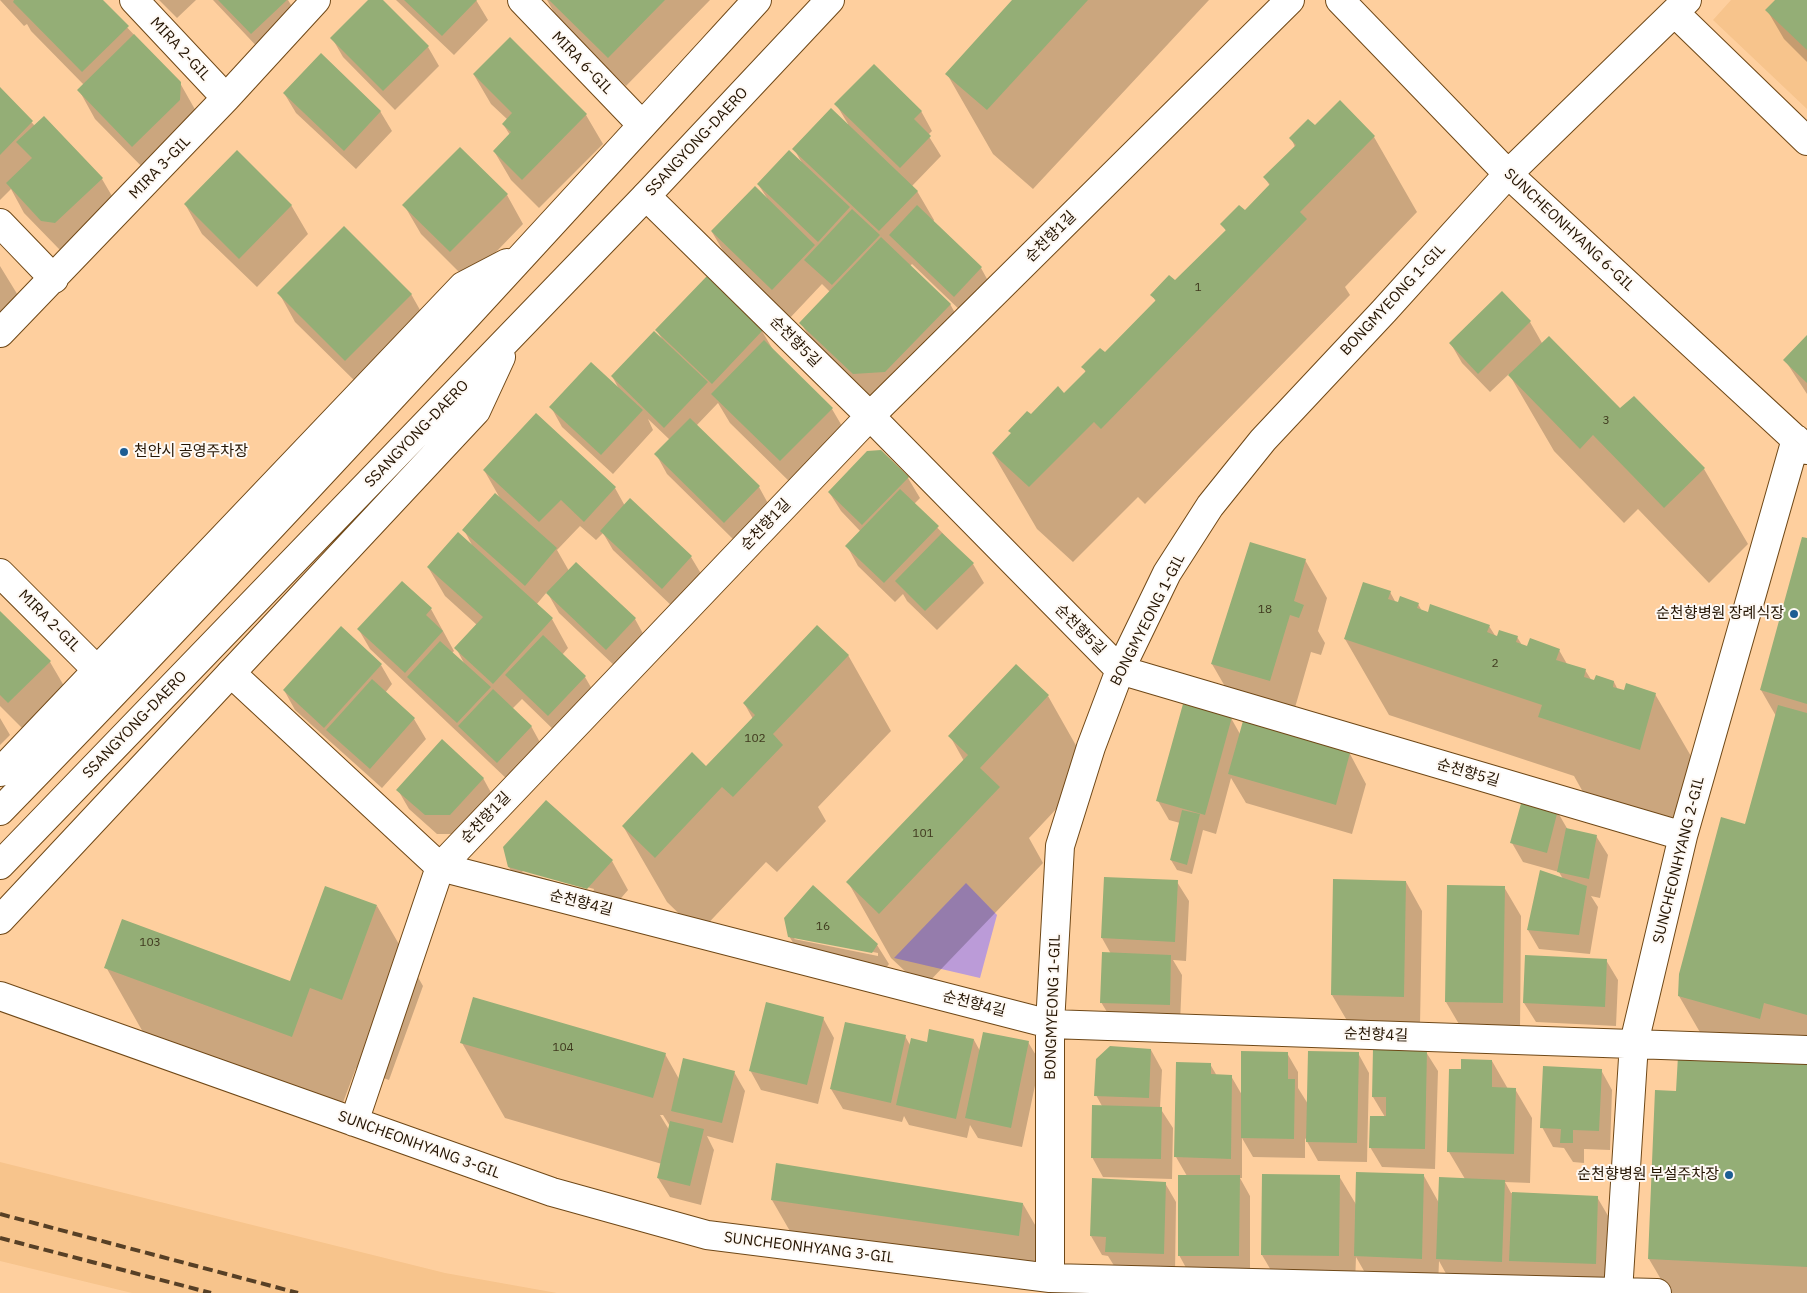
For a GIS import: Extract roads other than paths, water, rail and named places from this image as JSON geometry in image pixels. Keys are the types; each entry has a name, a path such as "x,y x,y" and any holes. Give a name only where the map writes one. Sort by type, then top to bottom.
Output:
{"street":[{"name":"MIRA 2-GIL","path":"134,0 226,98"},
{"name":"MIRA 3-GIL","path":"0,333 226,98 316,0"},
{"name":"MIRA 6-GIL","path":"522,0 642,125"},
{"path":"0,811 117,691 526,253 757,0"},
{"name":"SSANGYONG-DAERO","path":"0,865 510,338 830,0"},
{"name":"순천향1길","path":"354,1122 440,867 870,416 1290,0"},
{"name":"SUNCHEONHYANG 6-GIL","path":"1340,0 1508,174 1801,444"},
{"path":"1681,7 1807,141"},
{"name":"BONGMYEONG 1-GIL","path":"1050,1278 1050,1024 1060,846 1090,747 1120,670 1168,573 1216,499 1263,440 1384,311 1508,174 1681,7"},
{"name":"순천향5길","path":"646,196 870,416 1120,670 1683,836"},
{"path":"0,223 54,279"},
{"path":"0,772 463,286 526,253"},
{"path":"0,920 476,410 510,338"},
{"name":"SUNCHEONHYANG 2-GIL","path":"1618,1292 1634,1043 1683,836 1801,444"},
{"name":"MIRA 2-GIL","path":"0,573 97,670"},
{"name":"순천향4길","path":"231,673 440,867 1050,1024 1807,1050"},
{"name":"SUNCHEONHYANG 3-GIL","path":"0,996 552,1192 707,1235 1050,1278 1657,1293"}],"railway":[{"path":"0,1214 298,1293"},
{"path":"0,1238 211,1293"}],"place":[{"name":"천안시 공영주차장","path":"124,452"},
{"name":"순천향병원 장례식장","path":"1794,614"},
{"name":"순천향병원 부설주차장","path":"1729,1175"}]}
